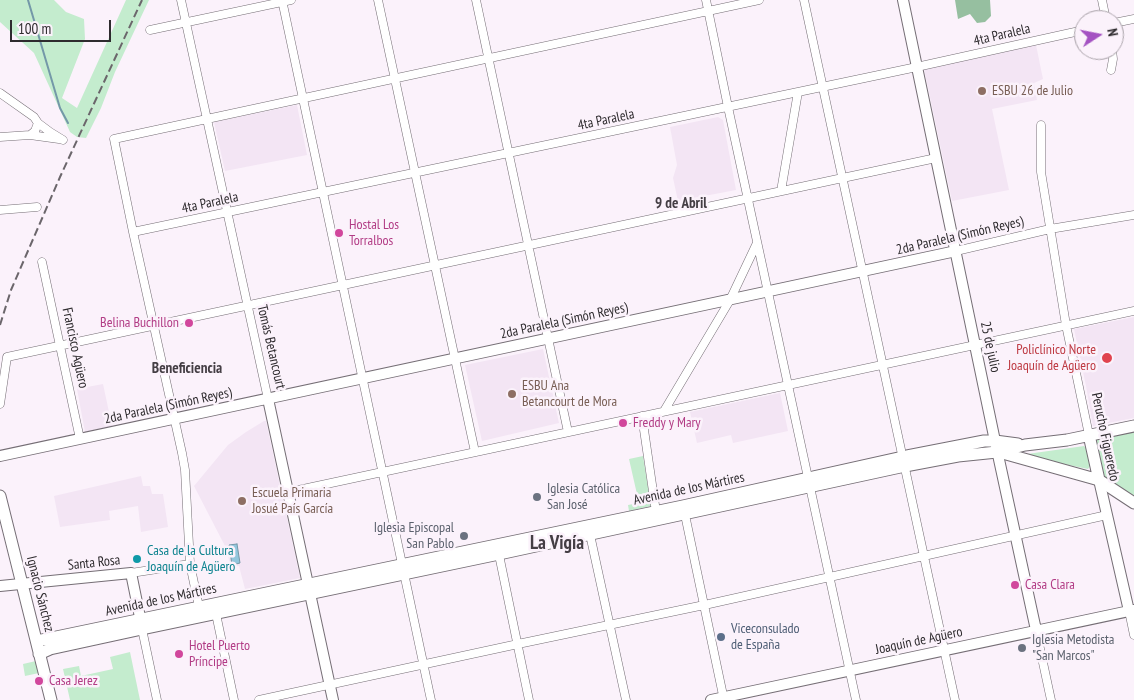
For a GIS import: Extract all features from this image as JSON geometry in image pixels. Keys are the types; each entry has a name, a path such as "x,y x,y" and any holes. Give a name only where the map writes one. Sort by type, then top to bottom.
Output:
{"main road":[{"name":"Avenida de los Mártires","path":"996,446 1026,446 1067,440 1134,426"},
{"name":"Perucho Figueredo","path":"1089,435 1099,480"},
{"name":"Avenida de los Mártires","path":"44,646 215,608 684,510 904,461 984,441 1099,480 1134,503"},
{"name":"Ignacio Sánchez","path":"0,496 21,584 44,646 50,700"},
{"name":"Avenida de los Mártires","path":"589,530 656,512 684,510"},
{"name":"Avenida de los Mártires","path":"141,624 199,607 215,608"}],"street":[{"name":"Tomás Betancourt","path":"181,0 333,700"},
{"path":"150,30 291,0"},
{"path":"378,0 475,452"},
{"path":"476,0 568,432"},
{"path":"706,0 767,292 856,700"},
{"path":"199,607 190,564 185,470 114,139 759,0"},
{"path":"804,0 955,700"},
{"name":"25 de julio","path":"903,0 1051,700"},
{"path":"282,1 431,700"},
{"name":"4ta Paralela","path":"133,232 1074,32"},
{"path":"1112,70 1113,60"},
{"path":"0,92 34,117 38,123 63,140 30,135 0,137"},
{"path":"781,191 798,92"},
{"path":"30,135 35,131 38,123"},
{"name":"Perucho Figueredo","path":"1041,125 1041,172 1066,325 1089,435"},
{"path":"0,404 7,357 936,158"},
{"path":"0,210 37,207"},
{"name":"2da Paralela (Simón Reyes)","path":"0,456 730,300 1050,229 1134,215"},
{"path":"664,412 730,300 757,243"},
{"name":"Francisco Agüero","path":"42,262 80,439"},
{"path":"288,492 1134,311"},
{"path":"642,416 656,512"},
{"name":"Perucho Figueredo","path":"1099,480 1131,611 1134,635"},
{"path":"684,510 724,699"},
{"path":"259,700 704,605 1107,515"},
{"path":"589,530 626,700"},
{"path":"498,550 529,700"},
{"name":"Santa Rosa","path":"0,586 131,573 190,564"},
{"path":"131,573 157,700"},
{"path":"215,608 234,700"},
{"name":"Joaquín de Agüero","path":"710,700 724,699 850,670 1131,611"}],"shaded area":[{"path":"1036,45 1043,79 1034,83 1037,100 992,109 1009,190 952,201 924,69"},
{"path":"297,105 307,155 225,171 214,122"},
{"path":"718,117 723,120 736,190 678,201 673,178 677,165 670,127"},
{"name":"Policlínico Norte Joaquín de Agüero","path":"1134,317 1134,418 1093,426 1074,329"},
{"name":"ESBU Ana Betancourt de Mora","path":"543,349 559,423 482,441 465,365"},
{"path":"103,384 112,426 85,432 77,389"},
{"path":"780,393 788,431 733,443 731,435 697,443 690,412"},
{"name":"Escuela Primaria Josué País García","path":"266,421 300,578 245,589 239,566 231,567 225,546 194,486 228,445"},
{"path":"141,476 143,486 150,486 152,494 163,494 168,527 141,532 138,506 109,511 110,520 60,527 54,496"}],"green space":[{"path":"0,0 54,0 66,12 84,19 85,39 62,98 77,108 126,0 149,0 86,138 77,137 70,132 34,53 0,22"},
{"path":"955,0 990,0 991,16 985,22 977,23 970,14 958,19"},
{"path":"1134,430 1134,499 1102,479 1095,440"},
{"path":"1084,446 1088,451 1090,466 1088,469 1020,455"},
{"path":"643,456 651,506 629,511 628,505 639,503 629,459"},
{"path":"130,652 140,700 70,700 63,669 79,666 81,676 113,669 110,657"},
{"path":"36,661 39,673 25,676 23,664"}],"water":[{"path":"237,544 240,563 232,565 229,545"}],"waterway":[{"path":"28,0 60,108 68,123"}],"railway":[{"path":"0,325 11,290 60,177 142,0"}],"place":[{"name":"ESBU 26 de Julio","path":"982,91"},
{"name":"Hostal Los Torralbos","path":"339,233"},
{"name":"Belina Buchillon","path":"189,323"},
{"name":"Policlínico Norte Joaquín de Agüero","path":"1107,358"},
{"name":"ESBU Ana Betancourt de Mora","path":"512,394"},
{"name":"Freddy y Mary","path":"623,423"},
{"name":"Iglesia Católica San José","path":"537,497"},
{"name":"Escuela Primaria Josué País García","path":"242,501"},
{"name":"Iglesia Episcopal San Pablo","path":"464,536"},
{"name":"Casa de la Cultura Joaquín de Agüero","path":"137,559"},
{"name":"Casa Clara","path":"1015,585"},
{"name":"Viceconsulado de España","path":"721,637"},
{"name":"Iglesia Metodista \"San Marcos\"","path":"1022,648"},
{"name":"Hotel Puerto Príncipe","path":"179,654"},
{"name":"Casa Jerez","path":"39,681"}],"district":[{"name":"9 de Abril","path":"681,204"},
{"name":"Beneficiencia","path":"187,369"},
{"name":"La Vigía","path":"557,544"}]}
